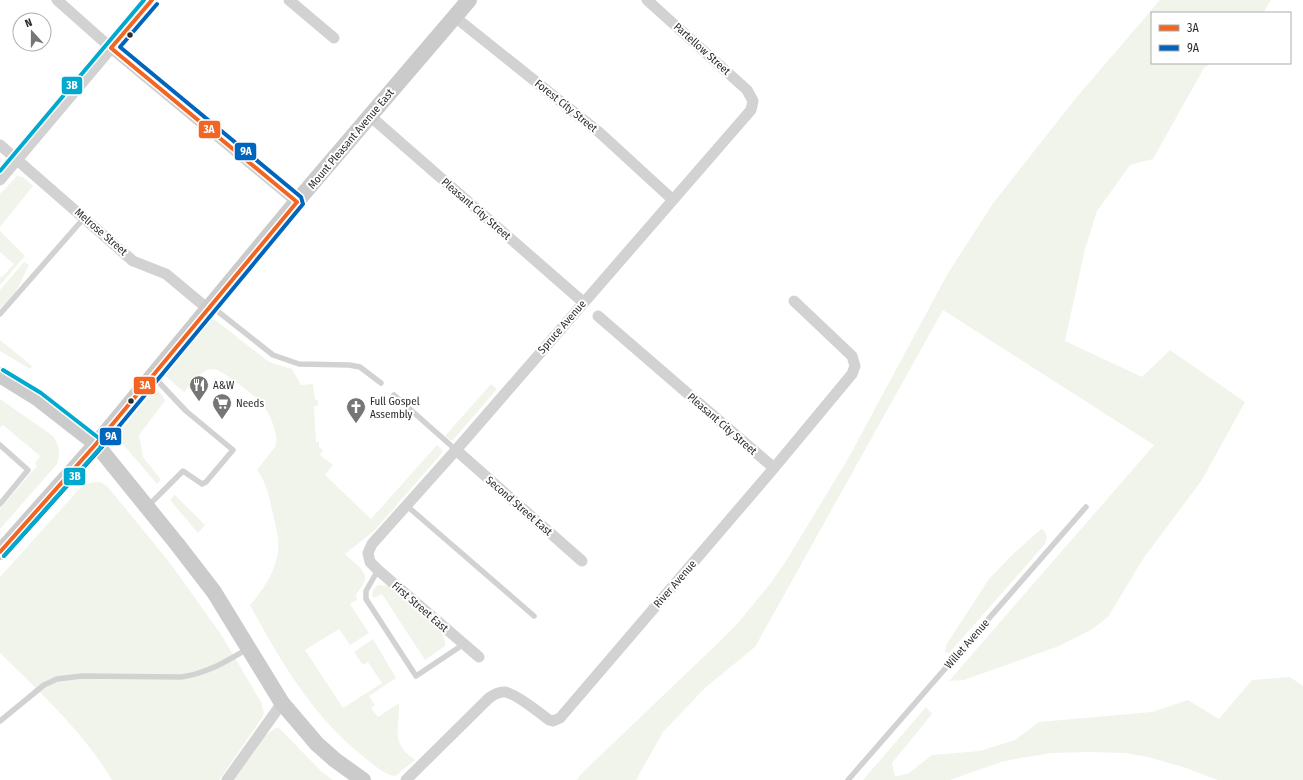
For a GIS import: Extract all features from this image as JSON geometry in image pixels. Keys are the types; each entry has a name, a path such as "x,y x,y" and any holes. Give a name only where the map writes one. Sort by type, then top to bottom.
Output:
{"main road":[{"name":"Mount Pleasant Avenue East","path":"0,552 96,444 297,202 469,0"},
{"path":"0,375 37,398 96,444 214,592 282,703 317,744 335,760 363,780"}],"street":[{"path":"57,0 112,48 297,202"},
{"path":"0,180 152,0"},
{"path":"289,0 334,38"},
{"name":"Partellow Street","path":"647,0 747,90 753,100"},
{"name":"Forest City Street","path":"454,17 600,134 674,200"},
{"name":"Spruce Avenue","path":"368,553 372,544 456,450 751,110 753,100"},
{"name":"Pleasant City Street","path":"370,116 583,302"},
{"name":"Melrose Street","path":"0,146 133,261 166,274 209,307"},
{"name":"River Avenue","path":"406,780 489,698 498,693 503,692 512,694 549,720 553,721 560,718 774,468 852,374 855,366 852,356 794,301"},
{"name":"Pleasant City Street","path":"598,316 774,468"},
{"name":"Second Street East","path":"456,450 582,560"},
{"name":"First Street East","path":"368,553 370,562 378,570 479,657"},
{"path":"227,780 282,703"}],"lane":[{"path":"0,314 84,218"},
{"path":"209,307 273,355 285,361 299,364 360,367 381,383"},
{"path":"147,507 183,471 198,483 202,484 206,482 233,450 186,411 153,375"},
{"path":"394,396 456,450"},
{"path":"0,445 26,468 27,472 0,504"},
{"path":"406,506 534,616"},
{"name":"Willet Avenue","path":"848,780 1086,508"},
{"path":"378,570 366,591 366,599 416,676 464,644"},
{"path":"0,721 44,685 57,679 82,676 197,676 249,648"}],"shaded area":[{"path":"1160,0 1271,0 1264,12 1151,12 1151,64 1210,64 1204,68 1153,159 1130,165 1097,211 1085,249 1065,341 1142,377 1170,350 1245,402 1202,480 1143,559 1108,617 1091,630 1059,646 964,680 949,681 1154,445 943,310 755,647 706,687 663,732 636,780 577,780 581,774 738,623 770,584 786,561 849,457 948,273 994,202 1076,98"},
{"path":"17,176 23,177 33,186 0,227 0,194"},
{"path":"0,231 25,256 0,285 0,277 2,277 14,264 0,252"},
{"path":"24,262 29,265 16,291 0,309 0,290"},
{"path":"214,319 265,359 272,363 292,369 301,385 313,384 315,400 318,400 318,406 314,406 316,442 319,442 319,447 323,450 320,455 333,465 325,475 371,519 437,445 442,450 442,453 374,531 345,554 360,568 365,576 362,587 356,594 357,600 350,604 369,633 350,645 339,629 305,650 343,708 382,683 368,662 363,665 354,652 373,639 396,678 369,696 375,705 371,708 378,717 399,703 399,741 407,753 415,760 395,776 382,771 345,741 313,706 286,667 250,605 267,582 275,565 277,556 278,538 270,500 263,479 257,470 275,447 276,437 274,426 266,409 260,401 239,384 218,370 214,369 205,371 184,392 165,376 210,321"},
{"path":"0,340 32,366 30,369 0,351"},
{"path":"491,384 497,389 453,440 450,440 445,436"},
{"path":"155,388 162,395 165,401 139,435 143,457 161,480 157,484 121,442 118,434"},
{"path":"0,399 53,436 57,442 59,453 57,464 0,529 0,509 37,466 35,463 40,456 3,425 0,428"},
{"path":"100,482 107,486 170,563 222,636 261,702 264,713 262,718 219,780 112,780 75,729 0,653 0,577 81,487 89,483"},
{"path":"175,495 205,525 198,533 170,500"},
{"path":"1041,529 1044,530 1047,538 1045,544 950,652 945,653 946,645 989,579 1011,556"},
{"path":"378,585 388,586 442,633 445,646 425,660 382,594 374,598 372,596 373,590"},
{"path":"1290,677 1303,686 1303,780 1218,780 1186,768 1148,757 1125,753 1089,752 1052,753 1020,758 1001,762 950,780 863,780 926,707 932,714 892,763 895,777 909,773 932,755 980,751 1015,740 1039,722 1152,712 1188,700 1219,719 1252,680"},
{"path":"279,728 321,771 333,780 233,780 257,744 269,732"}],"transit line":[{"name":"3B","path":"0,171 144,0"},
{"name":"3A","path":"0,552 96,444 297,202 111,48 152,0"},
{"name":"9A","path":"4,556 101,448 303,204 301,197 120,47 157,4"},
{"name":"3B","path":"3,370 41,393 100,439 102,444 4,556"}],"place":[{"name":"A&W","path":"199,402"},
{"name":"Needs","path":"222,420"},
{"name":"Full Gospel Assembly","path":"356,424"}]}
